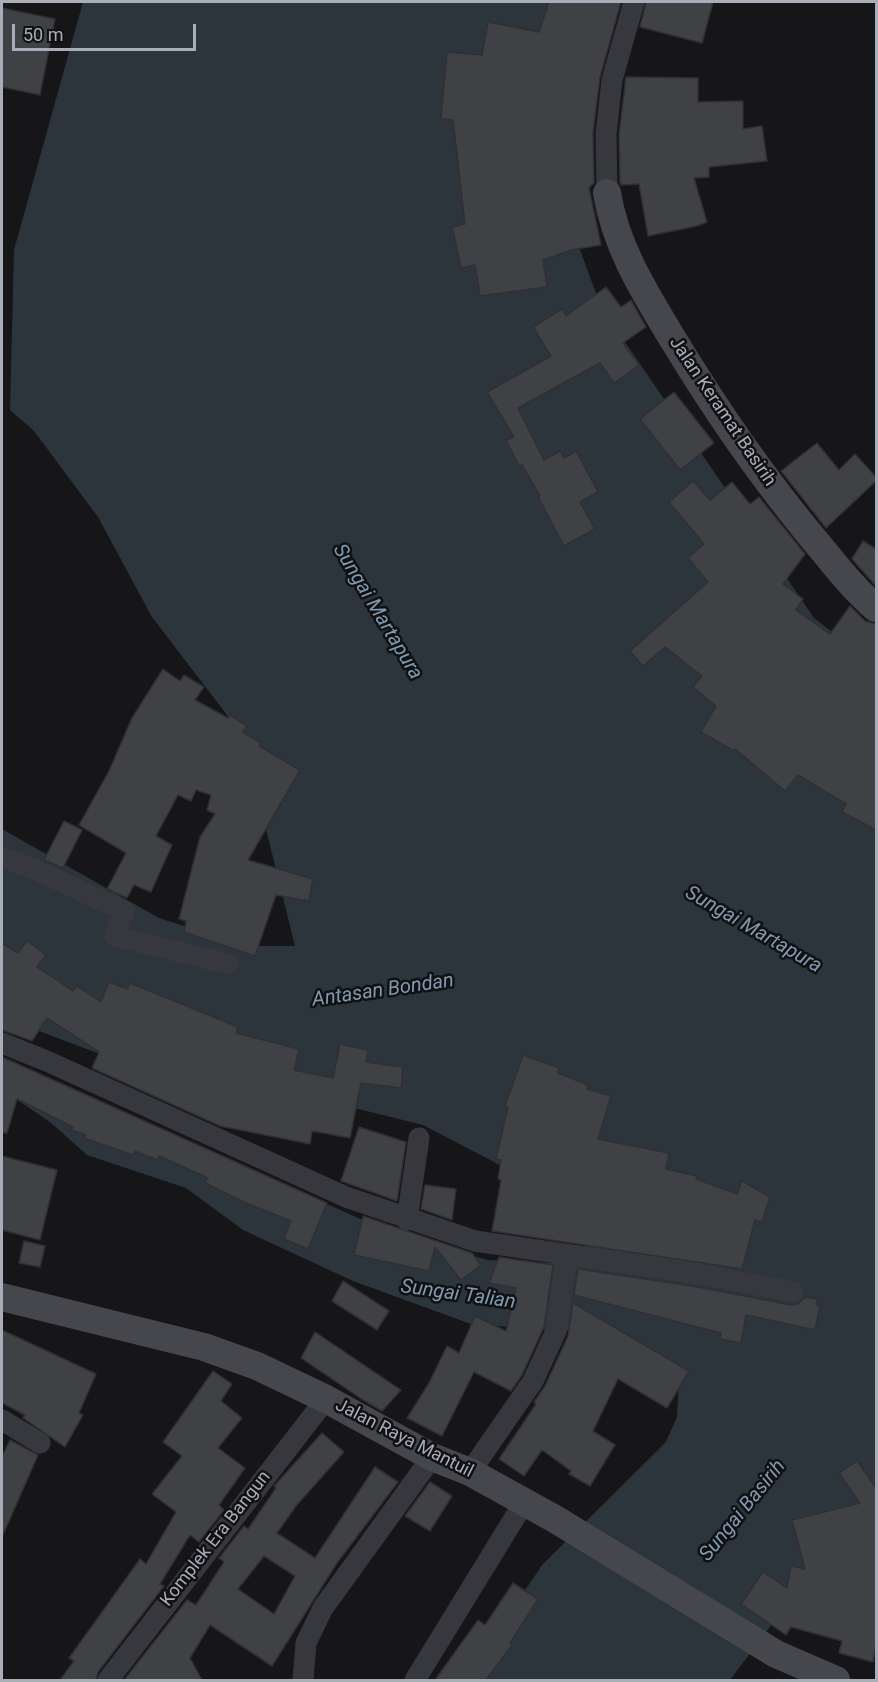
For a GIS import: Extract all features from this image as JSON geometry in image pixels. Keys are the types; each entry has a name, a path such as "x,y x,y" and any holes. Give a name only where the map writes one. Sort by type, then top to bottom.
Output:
{"street":[{"path":"607,193 606,134 612,80 634,2"},
{"name":"Jalan Keramat Basirih","path":"607,193 611,219 622,249 648,298 708,397 768,483 842,573 876,608"},
{"path":"2,857 34,869 124,911 116,936 228,964"},
{"path":"2,1043 346,1197 407,1220 475,1241 700,1274 793,1292"},
{"path":"407,1220 419,1138"},
{"path":"470,1472 533,1381 556,1332 567,1254"},
{"name":"Jalan Raya Mantuil","path":"3,1301 204,1347 257,1366 326,1399 432,1457 470,1472 523,1504 555,1519 776,1654 836,1680"},
{"name":"Komplek Era Bangun","path":"108,1680 326,1399"},
{"path":"2,1420 40,1443"},
{"path":"303,1680 306,1642 323,1608 432,1457"},
{"path":"415,1680 523,1504"}],"water":[{"path":"83,2 590,2 576,28 561,198 601,307 814,618 876,666 876,1547 847,1547 793,1596 730,1680 463,1680 543,1564 666,1442 677,1417 679,1380 618,1335 471,1324 353,1281 243,1230 186,1188 87,1155 50,1122 16,1099 2,1094 2,1071 52,1082 390,1232 488,1260 575,1264 586,1256 583,1227 519,1175 423,1125 314,1098 174,1082 2,1017 2,829 159,918 246,946 295,946 258,797 227,715 152,617 98,517 34,431 10,410 14,250"}],"building":[{"path":"549,2 621,2 600,77 593,133 594,183 589,188 601,245 571,250 543,260 547,287 480,296 475,265 461,268 452,227 465,224 453,120 441,119 447,52 482,55 488,22 539,32"},
{"path":"646,2 713,2 702,43 640,27"},
{"path":"2,8 55,19 40,95 2,87"},
{"path":"626,77 698,78 698,102 743,101 743,129 762,126 767,161 709,167 709,177 694,178 707,222 648,236 639,184 621,185 620,182 619,135"},
{"path":"606,287 621,307 631,300 646,327 623,343 639,365 614,383 600,363 518,408 544,460 560,451 564,458 576,451 598,492 580,502 595,529 564,546 538,497 540,496 522,465 519,466 506,440 514,437 487,392 551,356 533,327 562,309 566,316"},
{"path":"674,392 714,443 680,470 640,419"},
{"path":"817,443 839,470 855,454 876,477 876,481 826,528 781,471"},
{"path":"693,481 710,500 732,482 750,504 759,497 805,554 783,584 803,599 796,610 830,634 850,606 865,621 876,624 876,830 842,812 846,804 798,775 785,791 735,749 734,751 701,732 716,706 693,687 702,676 665,647 643,666 630,651 708,582 688,558 704,544 669,502"},
{"path":"863,541 876,549 876,586 852,559"},
{"path":"163,669 180,681 184,675 204,687 195,700 228,718 230,715 247,726 243,732 261,743 259,746 300,770 248,860 313,879 309,901 276,895 255,956 184,932 186,921 179,919 200,837 215,814 207,810 211,795 196,790 191,801 178,795 156,836 172,845 151,892 134,885 127,898 107,889 126,853 79,825 109,771 132,718"},
{"path":"64,821 82,830 63,868 44,860"},
{"path":"27,941 46,955 37,967 73,991 77,986 101,1002 109,982 127,989 130,983 238,1027 236,1033 299,1049 294,1070 333,1078 340,1044 368,1050 366,1062 403,1067 401,1088 361,1083 350,1138 312,1131 310,1144 220,1126 92,1068 99,1052 47,1018 32,1041 2,1030 2,943 18,953"},
{"path":"523,1055 559,1068 558,1073 588,1085 587,1089 611,1096 598,1139 669,1153 666,1169 697,1176 696,1179 737,1194 742,1181 770,1197 762,1222 755,1220 742,1269 492,1231 501,1180 498,1179 501,1160 496,1159 508,1107 505,1106"},
{"path":"2,1057 327,1203 308,1249 284,1239 291,1221 205,1183 208,1178 159,1156 157,1160 135,1151 133,1155 84,1138 86,1135 71,1130 73,1127 17,1099 7,1133 2,1133"},
{"path":"359,1127 406,1142 397,1201 341,1181"},
{"path":"2,1156 57,1170 40,1240 2,1230"},
{"path":"425,1185 456,1189 452,1220 421,1209"},
{"path":"363,1216 472,1253 481,1265 461,1280 435,1247 429,1271 354,1255"},
{"path":"24,1241 45,1246 40,1267 19,1263"},
{"path":"499,1257 553,1265 544,1327 522,1375 511,1391 474,1372 442,1436 407,1418 429,1383 447,1346 459,1353 475,1316 506,1331 516,1288 489,1283"},
{"path":"578,1269 698,1287 791,1305 798,1304 805,1297 817,1299 816,1305 820,1306 815,1330 746,1315 741,1343 720,1339 721,1333 574,1295"},
{"path":"343,1281 389,1311 377,1330 332,1301"},
{"path":"573,1303 689,1371 667,1408 618,1379 593,1431 615,1445 590,1486 569,1474 571,1471 542,1450 524,1476 499,1459 536,1404 534,1402 545,1386 568,1336"},
{"path":"2,1330 96,1374 79,1413 83,1415 65,1447 23,1418 25,1415 2,1403"},
{"path":"315,1332 401,1390 382,1411 363,1400 301,1358"},
{"path":"213,1371 232,1384 221,1401 242,1418 218,1448 245,1468 219,1505 224,1510 199,1542 190,1535 160,1584 164,1586 98,1672 96,1680 60,1680 74,1661 69,1658 140,1559 146,1564 176,1512 152,1494 182,1456 163,1442"},
{"path":"322,1433 344,1452 296,1506 277,1533 315,1558 375,1467 398,1482 337,1563 272,1666 210,1625 190,1658 202,1680 124,1680 187,1600 196,1605 224,1562 219,1558 244,1526 248,1529 276,1488 274,1486","holes":["264,1556 295,1576 274,1614 238,1589"]},
{"path":"10,1440 38,1455 2,1537 2,1456"},
{"path":"857,1461 876,1488 876,1643 873,1662 839,1653 842,1641 791,1627 786,1635 741,1604 763,1572 787,1588 791,1566 805,1569 792,1520 860,1503 839,1473"},
{"path":"430,1482 452,1496 430,1531 405,1516"},
{"path":"513,1583 538,1599 510,1643 512,1645 486,1680 435,1680 478,1620 485,1625"}],"water label":[{"name":"Sungai Martapura","path":"377,612"},
{"name":"Sungai Martapura","path":"753,930"},
{"name":"Antasan Bondan","path":"383,991"},
{"name":"Sungai Talian","path":"458,1295"},
{"name":"Sungai Basirih","path":"743,1511"}]}
